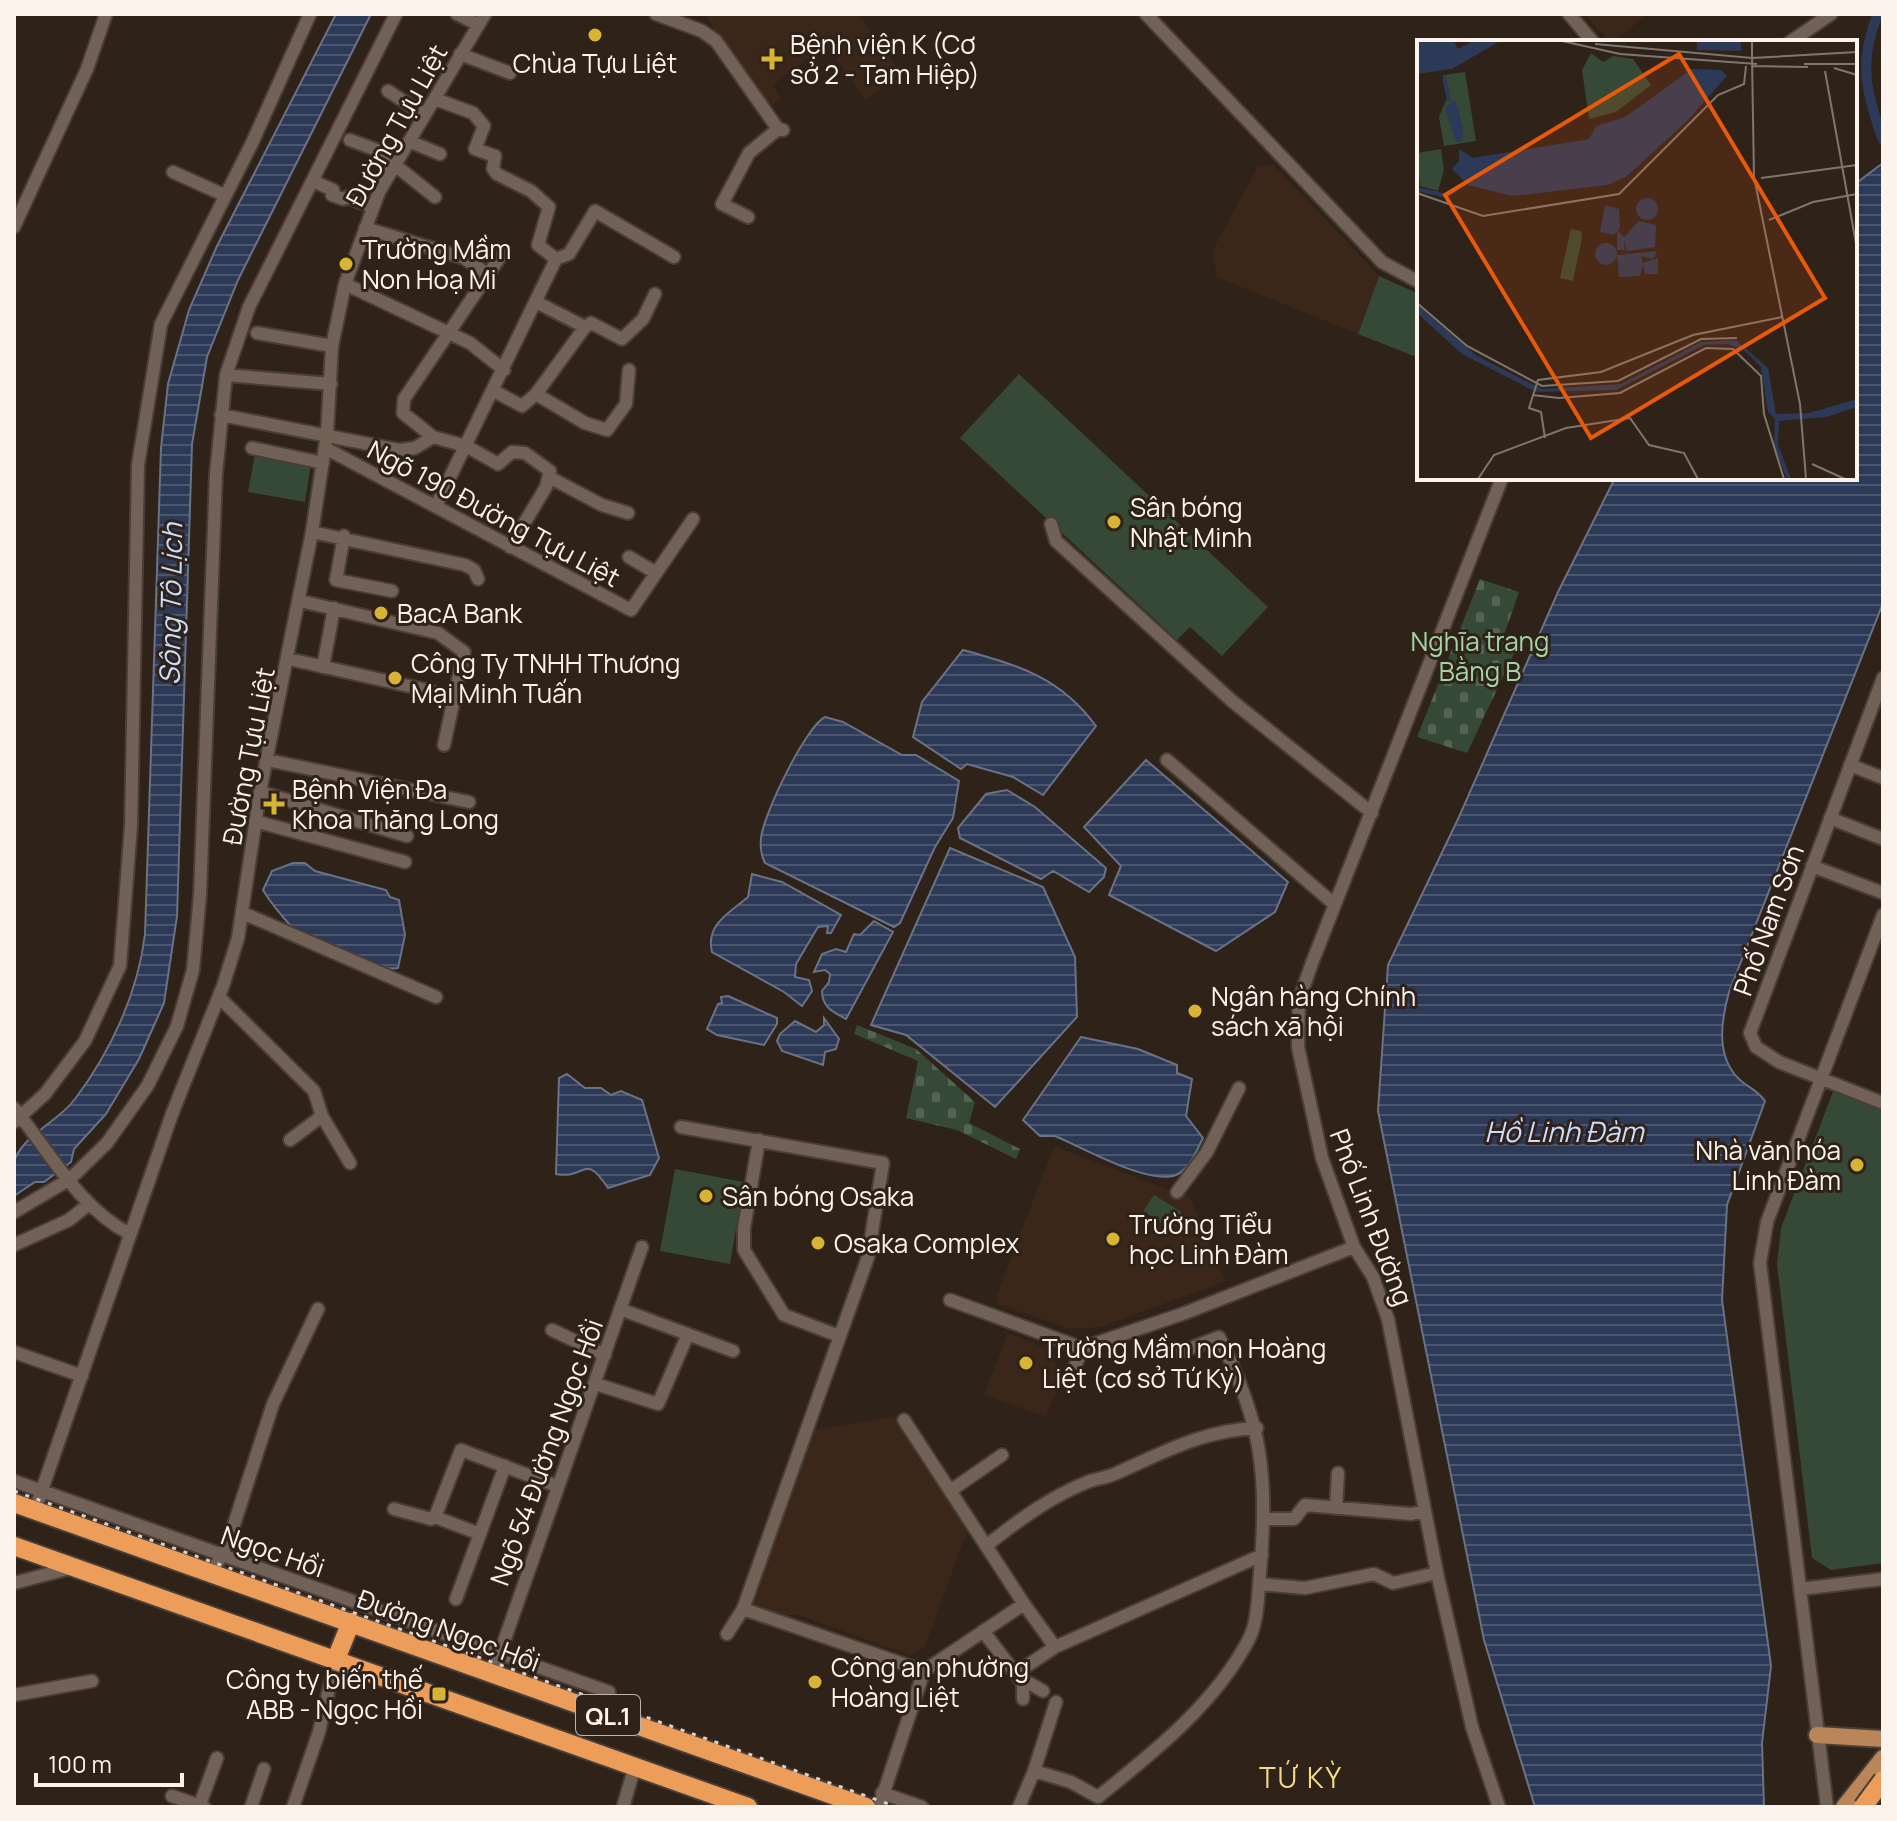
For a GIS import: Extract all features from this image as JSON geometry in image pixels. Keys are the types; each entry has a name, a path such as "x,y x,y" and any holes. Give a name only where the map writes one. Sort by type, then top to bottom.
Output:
{"highway":[{"name":"Đường Ngọc Hồi","path":"14,1503 217,1565 351,1622 866,1807"},
{"name":"QL.1","path":"14,1546 748,1807"},
{"path":"336,1659 351,1622"},
{"path":"1863,1807 1875,1778"}],"main road":[{"path":"1817,1735 1883,1739"},
{"path":"1844,1807 1875,1778 1883,1758"},
{"path":"1875,1778 1883,1789"}],"street":[{"path":"14,227 87,69 106,14"},
{"path":"130,1234 114,1226 89,1204 19,1119 85,1041 120,966 131,826 138,465 161,324 310,14"},
{"path":"14,1212 68,1175 107,1143 148,1085 177,1026 193,970 200,895 216,474 226,375 249,307 396,14"},
{"path":"457,14 481,19"},
{"path":"656,14 702,31 716,41 782,130 749,153 722,204 748,217"},
{"path":"687,26 698,14"},
{"path":"1146,14 1382,262 1417,281"},
{"path":"1569,14 1591,40"},
{"path":"1793,40 1831,14"},
{"name":"Đường Tựu Liệt","path":"35,1510 44,1492 130,1234 219,997 243,913 260,792 312,532 327,434 332,346 345,284 373,207 394,166 411,142 481,19"},
{"path":"460,54 510,73"},
{"path":"388,91 425,115"},
{"path":"435,99 473,113 484,126 475,149 495,156 493,169 497,174 531,191 549,207 538,245 556,259"},
{"path":"350,140 385,153 383,163 394,166 435,197"},
{"path":"411,142 440,154"},
{"path":"173,172 224,195"},
{"path":"313,181 333,190 332,195 373,207"},
{"path":"436,506 556,259 569,254 595,211 674,257"},
{"path":"365,228 464,258 487,274"},
{"path":"504,251 404,399 403,413 433,437 466,446 498,464 512,452 525,453 550,471 510,547"},
{"path":"345,284 470,343 504,370"},
{"path":"494,391 522,406 536,394 585,327 591,323 622,339 627,337 643,319 655,294"},
{"path":"536,302 585,327"},
{"path":"257,333 332,346"},
{"path":"536,394 585,423 607,430 626,404 629,370"},
{"path":"226,375 331,384"},
{"path":"221,415 399,450 415,448 433,437"},
{"path":"252,448 323,463"},
{"name":"Ngõ 190 Đường Tựu Liệt","path":"325,448 631,610 693,519"},
{"path":"549,477 602,505 628,513"},
{"name":"Phố Linh Đường","path":"1499,1807 1472,1727 1437,1573 1388,1319 1373,1277 1354,1247 1322,1158 1298,1047 1299,1000 1480,526 1501,480"},
{"path":"1051,524 1056,541 1191,665 1372,813"},
{"path":"312,532 344,536 465,565 474,570 478,579"},
{"path":"344,536 336,580 392,591"},
{"path":"629,557 656,573"},
{"path":"300,601 438,633 464,652 444,745"},
{"path":"323,667 334,608"},
{"path":"289,659 431,691"},
{"name":"Phố Nam Sơn","path":"1883,678 1750,1033 1756,1047 1768,1055 1883,1103"},
{"path":"267,760 469,802"},
{"path":"1167,760 1334,904"},
{"path":"1850,765 1883,778"},
{"path":"260,792 407,836"},
{"path":"1830,818 1883,839"},
{"path":"255,821 405,862"},
{"path":"1812,866 1883,893"},
{"path":"243,913 436,997"},
{"path":"1827,1807 1760,1263 1767,1222 1883,915"},
{"path":"219,997 314,1091 322,1116 350,1163"},
{"path":"1177,1192 1207,1152 1239,1088"},
{"path":"290,1140 322,1116"},
{"path":"681,1127 883,1163 868,1257 743,1609 727,1634"},
{"path":"759,1140 744,1228 744,1250 784,1315 839,1336"},
{"path":"14,1245 69,1220 89,1204"},
{"name":"Ngõ 54 Đường Ngọc Hồi","path":"493,1673 642,1247"},
{"path":"950,1300 1082,1348 1185,1313 1354,1247"},
{"path":"217,1565 273,1404 318,1309"},
{"path":"620,1309 733,1351"},
{"path":"552,1330 605,1355"},
{"path":"596,1384 658,1404 688,1334"},
{"path":"1034,1771 1071,1782 1098,1797 1195,1711 1230,1671 1251,1635 1264,1519 1257,1428 1241,1380 1219,1337 1181,1352"},
{"path":"1069,1383 1082,1348"},
{"path":"16,1357 82,1376"},
{"path":"904,1420 1055,1647"},
{"path":"986,1546 1031,1511 1091,1481 1112,1475 1189,1439 1227,1429 1257,1428"},
{"path":"435,1517 461,1450 557,1486"},
{"path":"950,1491 1002,1455"},
{"path":"456,1599 505,1466"},
{"path":"1336,1508 1338,1473"},
{"name":"Ngọc Hồi","path":"14,1481 217,1565 498,1653 609,1692"},
{"path":"1264,1519 1294,1519 1305,1505 1411,1514 1425,1511"},
{"path":"394,1509 431,1519 435,1517 480,1534"},
{"path":"1019,1678 1055,1647 1262,1555"},
{"path":"14,1583 69,1567 86,1570"},
{"path":"1259,1584 1305,1588 1374,1574 1393,1583 1437,1573"},
{"path":"1800,1589 1883,1579"},
{"path":"879,1807 924,1671 1026,1606"},
{"path":"743,1609 924,1671"},
{"path":"983,1631 1019,1678 1043,1691"},
{"path":"293,1807 319,1732 336,1659"},
{"path":"1019,1678 1023,1699"},
{"path":"14,1695 92,1681"},
{"path":"1019,1807 1056,1702"},
{"path":"172,1796 201,1807 217,1758"},
{"path":"623,1807 635,1766"},
{"path":"251,1807 264,1769"},
{"path":"882,1793 922,1807"}],"shaded area":[{"name":"Bệnh viện K (Cơ sở 2 - Tam Hiệp)","path":"704,14 858,14 900,72 866,100 826,45 773,85 781,99 769,108"},
{"path":"1585,14 1647,14 1617,40 1606,38"},
{"path":"1273,164 1379,276 1358,334 1217,277 1212,251 1258,167"},
{"name":"Trường Tiểu học Linh Đàm","path":"1054,1146 1190,1198 1226,1281 1100,1327 1070,1329 998,1304 997,1295"},
{"name":"Trường Mầm non Hoàng Liệt (cơ sở Tứ Kỳ)","path":"1008,1333 1050,1350 1062,1377 1046,1417 984,1395"},
{"path":"897,1416 969,1526 925,1647 912,1656 796,1614 779,1617 753,1607 752,1597 813,1430"}],"green space":[{"path":"1379,276 1417,293 1417,357 1358,334"},
{"name":"Sân bóng Nhật Minh","path":"1019,374 1268,607 1222,656 1190,627 1177,640 960,438"},
{"path":"255,454 311,463 305,502 248,492"},
{"name":"Nghĩa trang Bằng B","path":"1480,579 1519,592 1503,638 1519,643 1467,753 1417,737"},
{"path":"857,1025 916,1049 975,1102 969,1123 1020,1149 1016,1159 957,1130 906,1118 918,1061 854,1034"},
{"path":"1834,1089 1883,1108 1883,1563 1831,1570 1812,1558 1777,1264 1781,1228"},
{"path":"675,1169 744,1182 730,1264 660,1251"},
{"path":"1154,1195 1182,1212 1172,1229 1143,1211"}],"water":[{"name":"Sông Tô Lịch","path":"336,14 371,14 238,280 207,357 192,444 177,916 164,1003 139,1059 106,1114 74,1149 71,1162 44,1182 35,1182 14,1196 15,1159 27,1142 68,1107 88,1081 121,1021 141,956 145,934 161,448 168,384 189,310 217,246"},
{"name":"Hồ Linh Đàm","path":"1883,163 1883,603 1729,992 1722,1027 1724,1050 1733,1072 1765,1101 1727,1205 1722,1300 1771,1666 1762,1743 1764,1807 1535,1807 1484,1640 1378,1111 1388,965 1459,817 1558,592 1614,480 1857,480 1857,182"},
{"path":"963,650 1021,668 1053,685 1082,709 1096,726 1043,795 1013,777 967,764 961,769 913,737 922,702"},
{"path":"825,717 843,722 902,755 916,755 959,781 953,818 935,847 900,923 894,927 765,863 763,857 763,828 777,793 807,737"},
{"path":"1146,760 1288,882 1275,912 1216,951 1109,895 1121,866 1084,827"},
{"path":"1007,790 1035,807 1106,868 1104,877 1089,892 1053,871 1041,879 960,838 958,828 986,794"},
{"path":"950,848 1043,887 1075,957 1077,1017 995,1107 906,1035 871,1025"},
{"path":"293,863 305,863 315,871 386,890 390,897 399,900 405,935 398,968 375,965 342,954 310,939 290,925 263,890 272,871"},
{"path":"752,874 782,882 841,915 831,933 827,933 828,926 818,927 796,964 795,977 809,980 812,991 802,1006 784,992 712,952 712,934 716,926 748,897"},
{"path":"874,921 893,932 846,1019 824,1001 822,991 829,982 830,974 825,970 814,972 822,954 836,949 846,952 854,934 860,935"},
{"path":"728,996 777,1018 777,1024 764,1045 717,1035 707,1029 718,1004 722,1003 721,997"},
{"path":"824,1018 839,1039 836,1049 825,1052 823,1065 782,1051 777,1041 780,1034 795,1021 816,1032 824,1025"},
{"path":"1081,1037 1138,1049 1177,1065 1177,1073 1192,1079 1186,1116 1203,1138 1183,1171 1167,1177 1135,1171 1055,1136 1040,1136 1023,1120"},
{"path":"567,1074 585,1088 601,1088 611,1095 621,1091 642,1100 659,1158 650,1175 608,1188 589,1169 574,1174 556,1174 559,1078"}],"waterway":[{"path":"1878,14 1866,63 1872,107 1883,140"}],"railway":[{"path":"14,1491 897,1807"}],"place":[{"name":"Chùa Tựu Liệt","path":"595,35"},
{"name":"Bệnh viện K (Cơ sở 2 - Tam Hiệp)","path":"772,59"},
{"name":"Trường Mầm Non Hoạ Mi","path":"346,264"},
{"name":"Sân bóng Nhật Minh","path":"1114,522"},
{"name":"BacA Bank","path":"381,613"},
{"name":"Công Ty TNHH Thương Mại Minh Tuấn","path":"395,678"},
{"name":"Bệnh Viện Đa Khoa Thăng Long","path":"274,804"},
{"name":"Ngân hàng Chính sách xã hội","path":"1195,1011"},
{"name":"Nhà văn hóa Linh Đàm","path":"1857,1165"},
{"name":"Sân bóng Osaka","path":"706,1196"},
{"name":"Trường Tiểu học Linh Đàm","path":"1113,1239"},
{"name":"Osaka Complex","path":"818,1243"},
{"name":"Trường Mầm non Hoàng Liệt (cơ sở Tứ Kỳ)","path":"1026,1363"},
{"name":"Công an phường Hoàng Liệt","path":"815,1682"},
{"name":"Công ty biến thế ABB - Ngọc Hồi","path":"439,1694"}],"district":[{"name":"TỨ KỲ","path":"1301,1777"}]}
